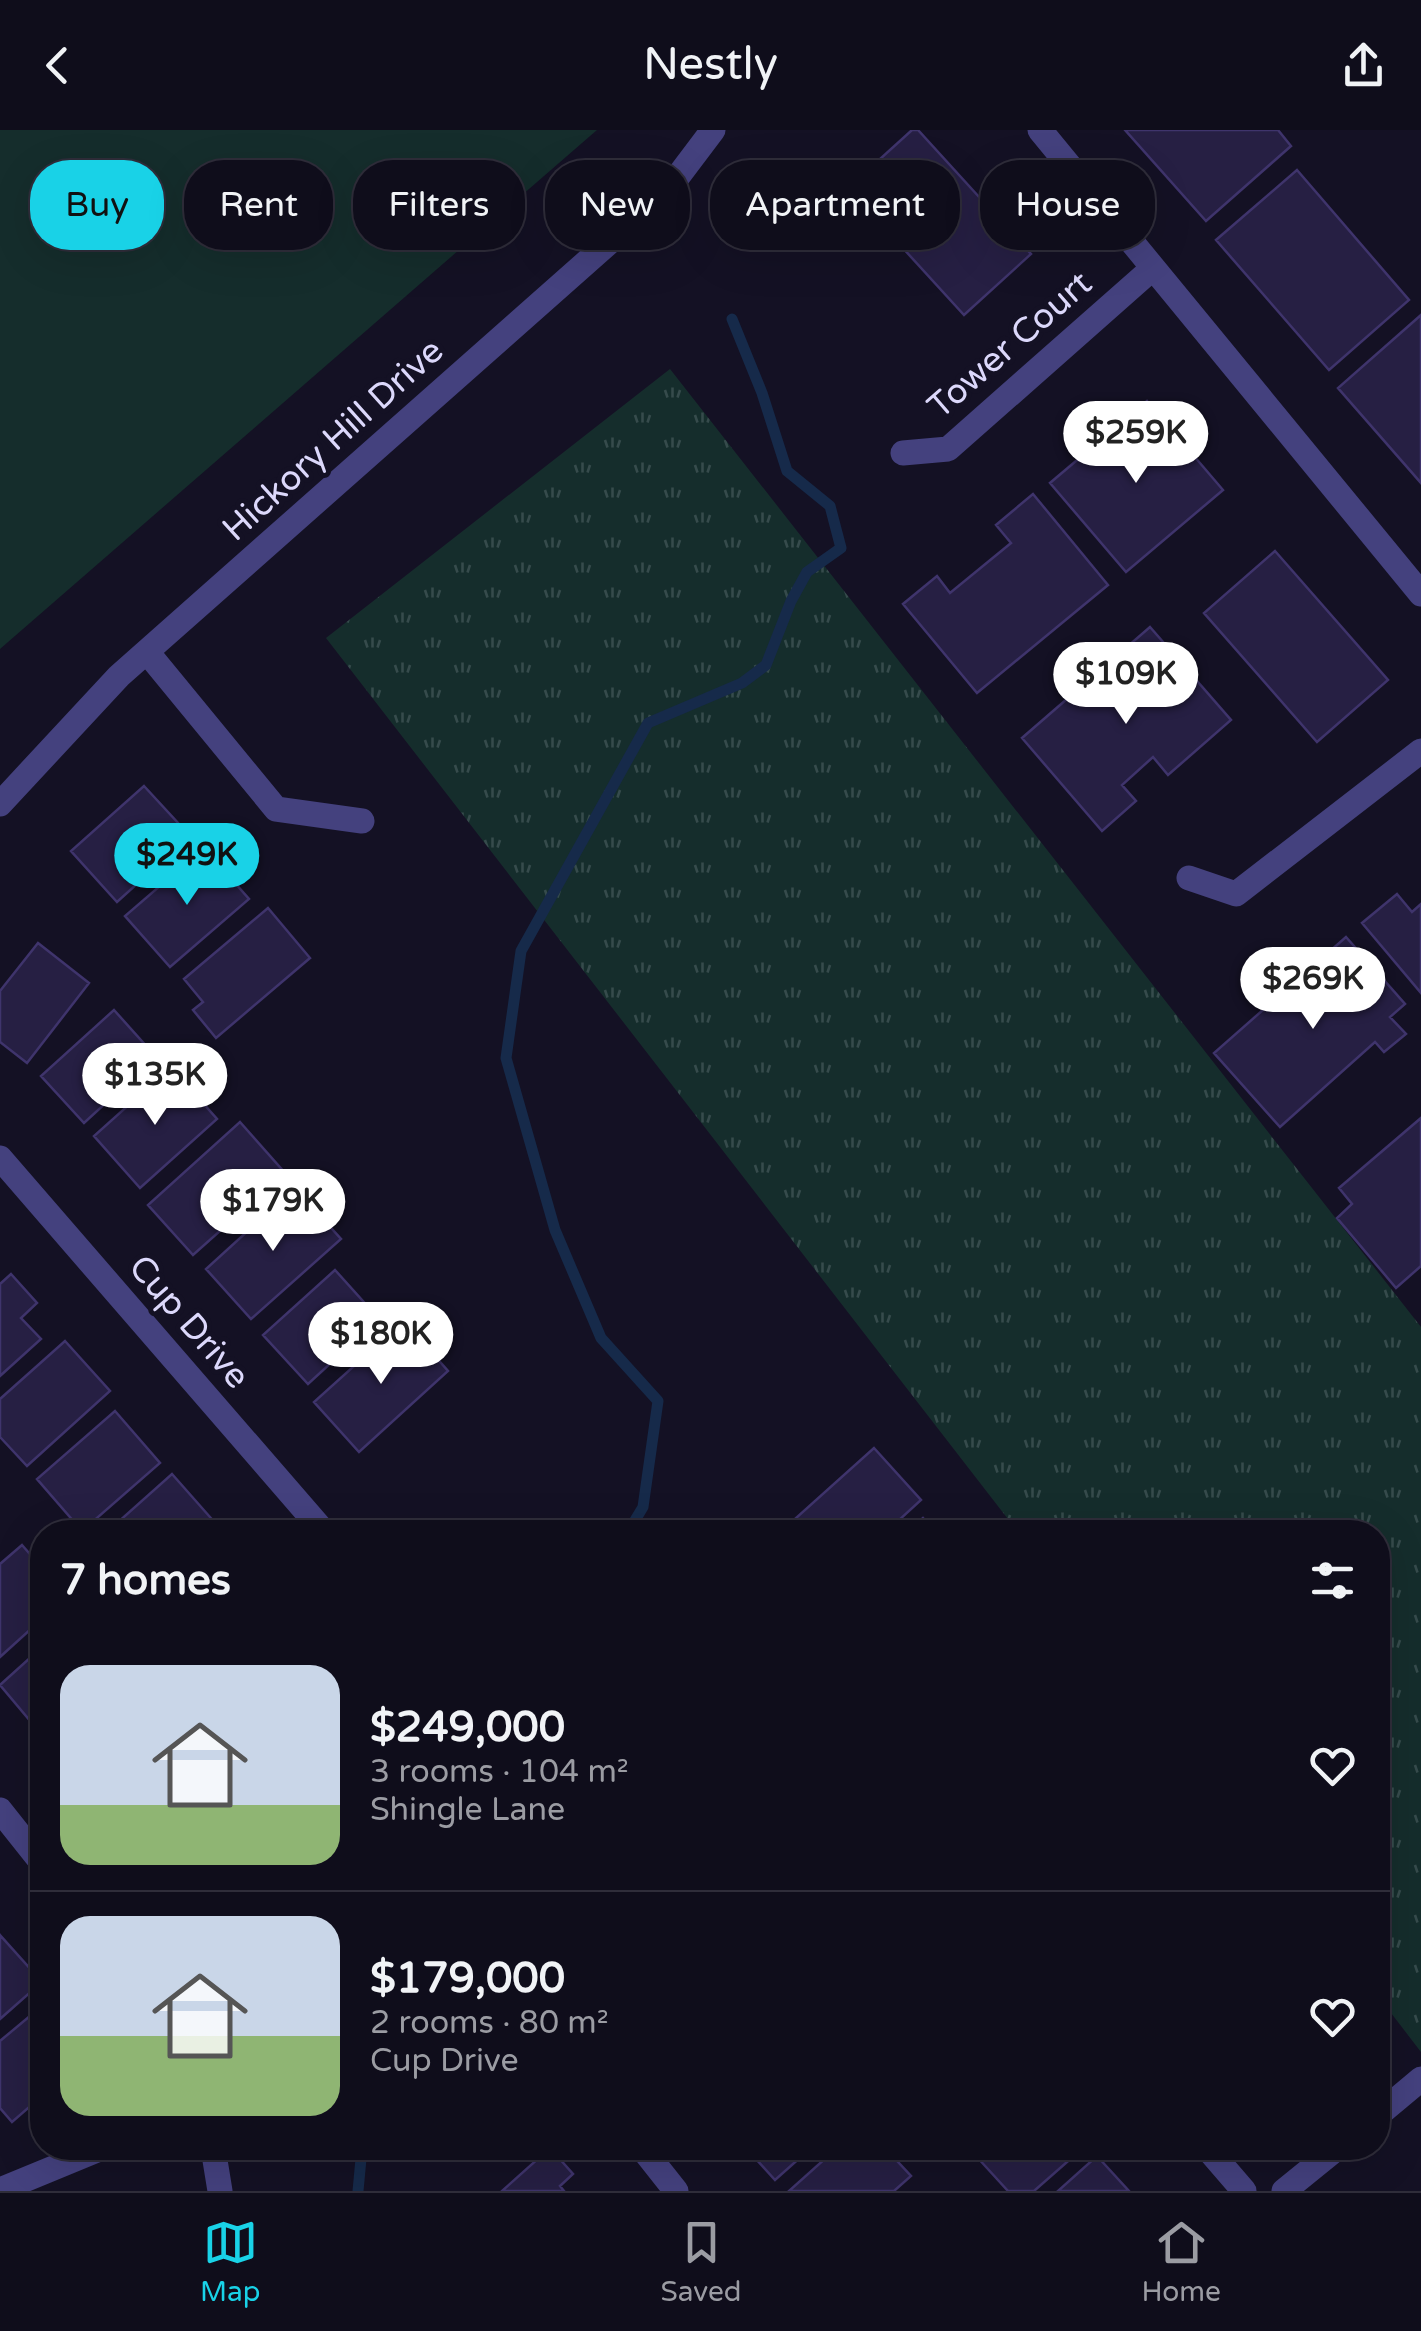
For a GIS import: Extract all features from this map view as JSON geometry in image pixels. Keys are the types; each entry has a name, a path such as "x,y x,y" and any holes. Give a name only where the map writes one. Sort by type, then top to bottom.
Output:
{"street":[{"name":"Hickory Hill Drive","path":"0,804 119,676 667,192 714,130"},
{"path":"1040,130 1421,594"},
{"name":"Tower Court","path":"903,453 948,449 1153,268"},
{"path":"146,652 276,809 362,821"},
{"path":"1189,878 1236,894 1421,751"},
{"name":"Cup Drive","path":"0,1158 314,1520"},
{"path":"0,1810 30,1848"},
{"path":"1390,2104 1421,2079"},
{"path":"0,2190 73,2160"},
{"path":"215,2160 220,2191"},
{"path":"651,2160 676,2191"},
{"path":"1217,2160 1244,2191"},
{"path":"1284,2191 1322,2160"}],"green space":[{"path":"0,130 597,130 562,160 545,160 545,175 525,193 525,160 353,160 353,250 459,250 0,649"},
{"path":"670,369 1421,1327 1421,2052 1390,2012 1390,1520 1009,1520 326,638"}],"building":[{"path":"912,130 918,130 945,160 879,160"},
{"path":"1125,130 1278,130 1291,146 1206,221"},
{"path":"1297,170 1409,300 1329,370 1216,240"},
{"path":"960,176 980,198 980,250 1027,250 1031,254 964,315 905,250 960,250"},
{"path":"1421,315 1421,483 1338,388"},
{"path":"1147,401 1223,490 1126,572 1050,483"},
{"path":"1033,494 1108,585 977,693 903,604 937,576 950,593 1011,543 996,525"},
{"path":"1275,551 1388,680 1317,742 1204,613"},
{"path":"1150,627 1231,720 1168,775 1153,757 1122,785 1136,801 1102,831 1022,738"},
{"path":"144,786 190,836 117,902 71,851"},
{"path":"204,848 249,899 170,967 125,916"},
{"path":"1397,894 1412,912 1421,904 1421,993 1362,923"},
{"path":"268,908 310,958 216,1038 193,1010 203,1002 184,979"},
{"path":"1346,937 1405,1004 1390,1017 1406,1034 1384,1052 1375,1042 1280,1127 1214,1053"},
{"path":"38,943 89,983 27,1063 0,1042 0,991"},
{"path":"114,1010 156,1057 84,1123 41,1076"},
{"path":"171,1067 217,1119 140,1188 94,1136"},
{"path":"1421,1118 1421,1266 1396,1288 1337,1218 1352,1204 1339,1188"},
{"path":"240,1122 285,1173 193,1255 148,1205"},
{"path":"295,1188 341,1239 251,1319 206,1269"},
{"path":"335,1270 379,1319 308,1384 263,1335"},
{"path":"11,1274 37,1303 21,1318 41,1339 0,1376 0,1284"},
{"path":"404,1321 448,1371 359,1452 314,1402"},
{"path":"65,1341 110,1391 27,1466 0,1437 0,1399"},
{"path":"115,1411 160,1463 95,1520 72,1520 37,1479"},
{"path":"874,1448 921,1500 899,1520 796,1518"},
{"path":"172,1474 213,1520 120,1520"},
{"path":"22,1545 30,1554 30,1630 0,1657 0,1564"},
{"path":"30,1658 30,1721 0,1685"},
{"path":"0,1935 30,1969 30,1993 0,2019"},
{"path":"30,2016 30,2106 12,2122 0,2108 0,2041"},
{"path":"537,2160 561,2160 573,2174 560,2186 564,2191 502,2191"},
{"path":"757,2160 798,2160 775,2180"},
{"path":"824,2160 896,2160 911,2176 894,2191 789,2191"},
{"path":"980,2160 1069,2160 1034,2191 1008,2191"},
{"path":"1093,2160 1101,2160 1129,2191 1058,2191"}],"waterway":[{"path":"635,1520 643,1507 658,1401 601,1338 555,1230 506,1058 521,951 648,723 742,683 766,665 807,572 841,548 830,506 787,471 762,393 732,319"},
{"path":"358,2191 361,2160"}]}
